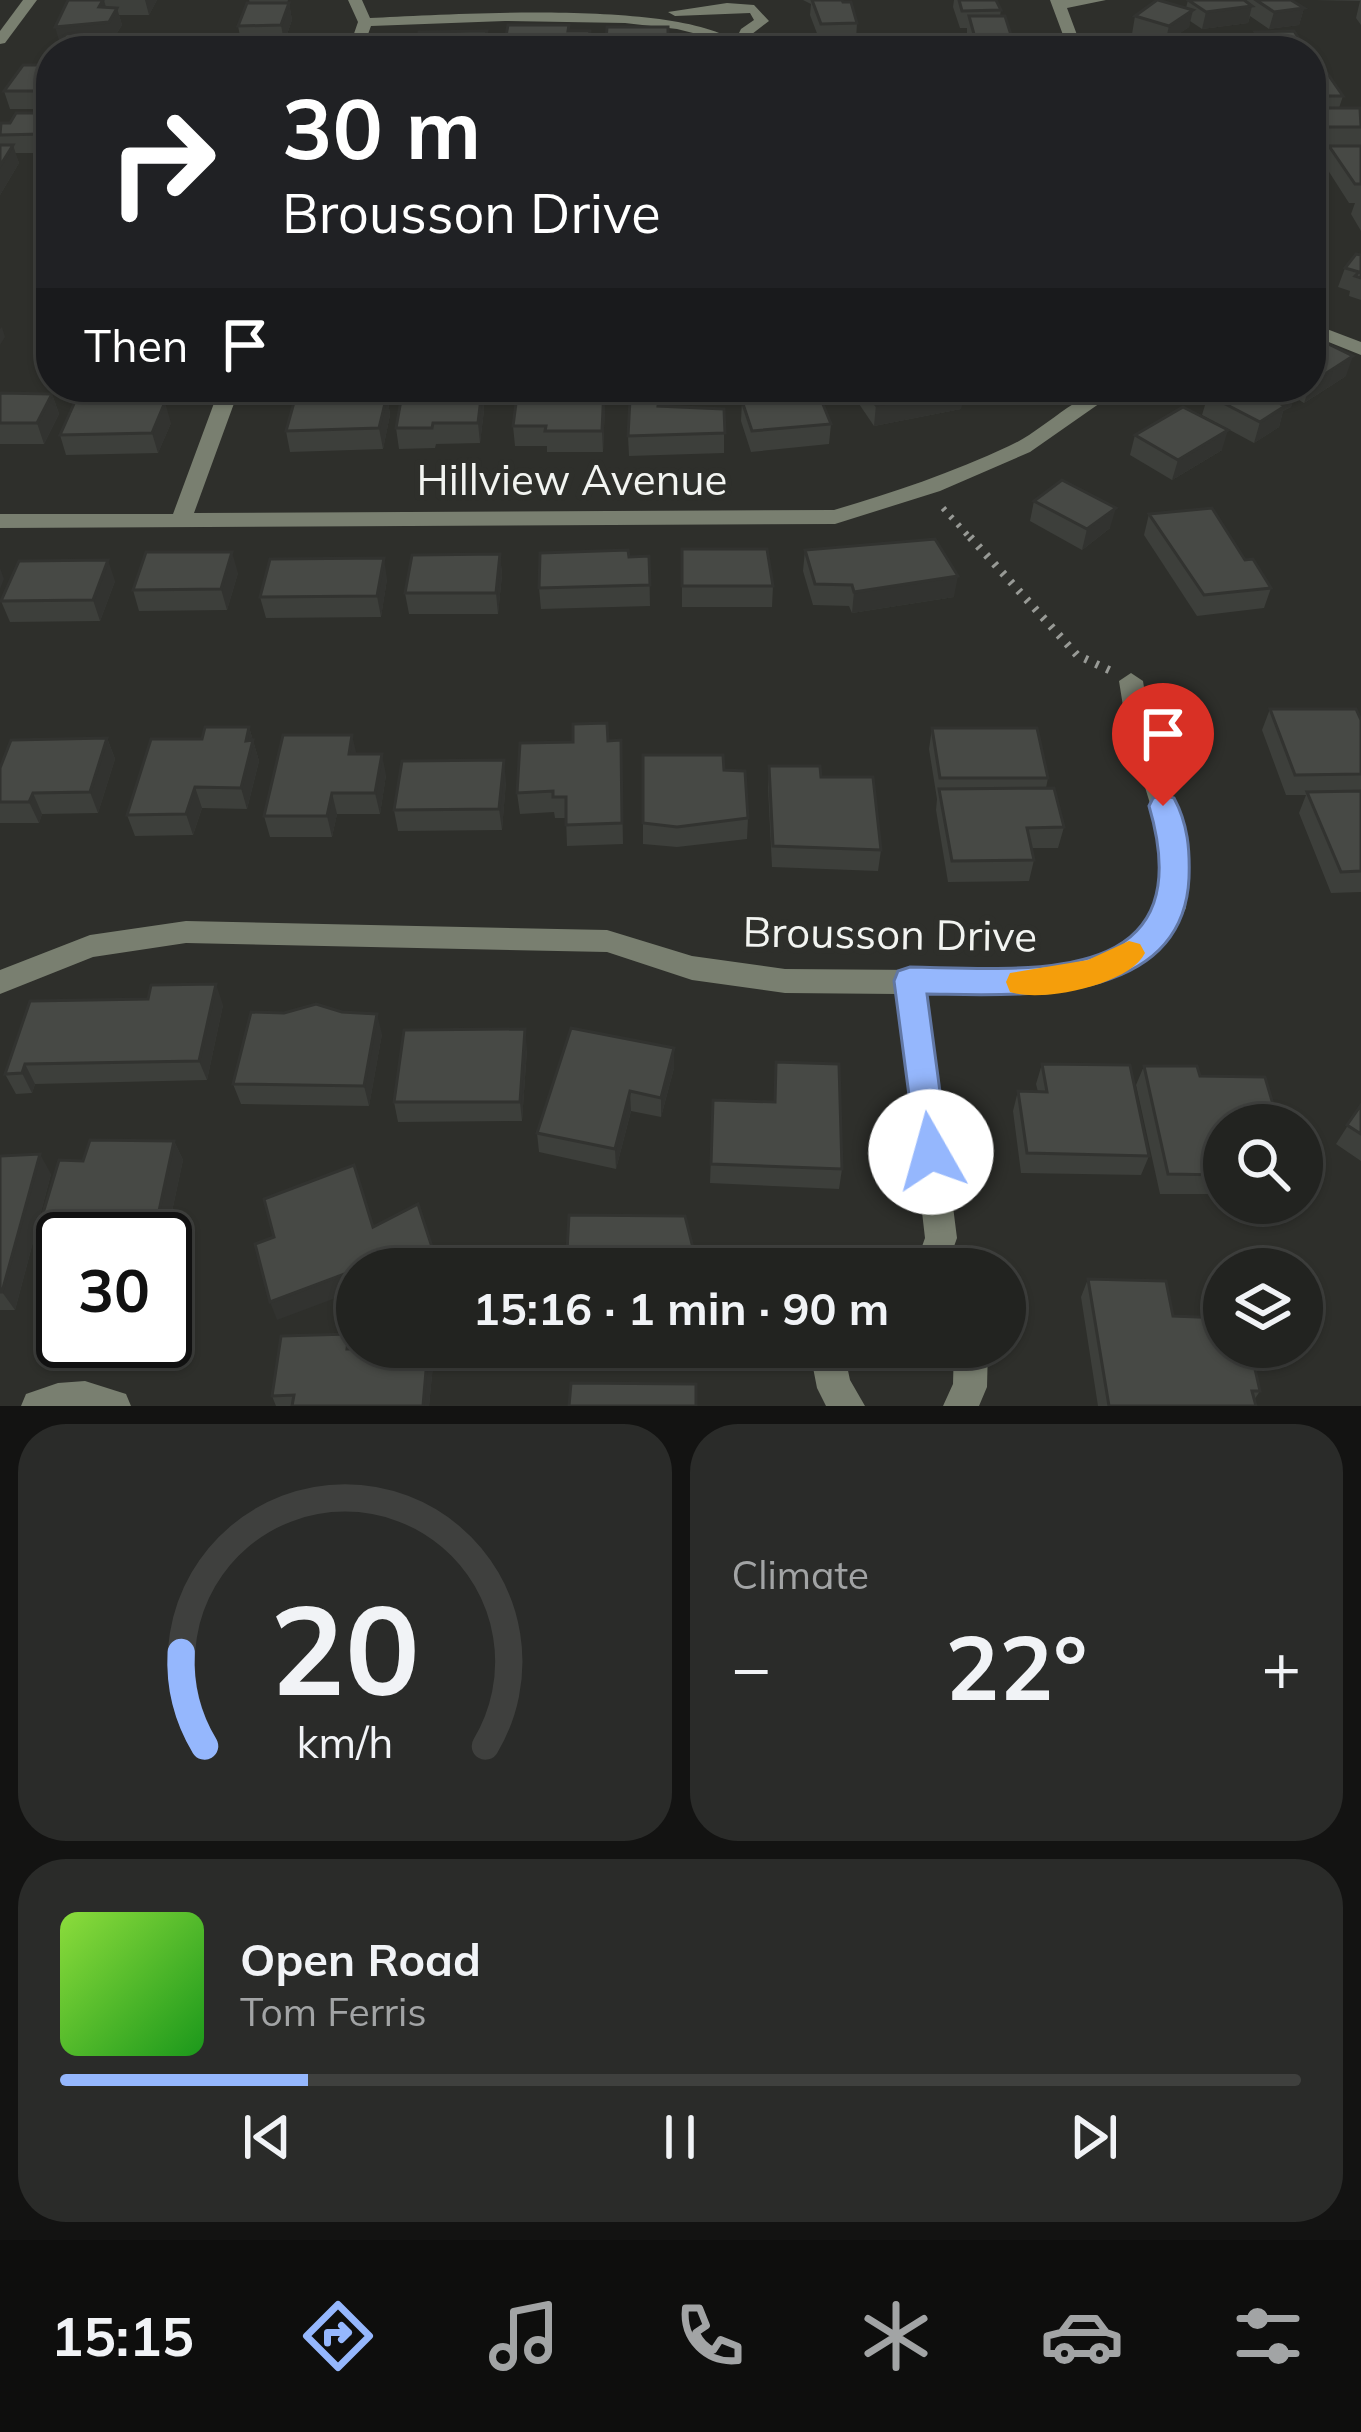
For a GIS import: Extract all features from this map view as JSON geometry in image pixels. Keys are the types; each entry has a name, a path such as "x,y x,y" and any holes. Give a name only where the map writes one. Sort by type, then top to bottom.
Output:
{"street":[{"path":"0,40 30,0"},
{"path":"355,0 365,22 360,36"},
{"path":"1070,36 1057,2 1100,0"},
{"path":"365,22 754,9 762,21 745,36"},
{"path":"644,14 691,21 725,36"},
{"path":"1326,335 1361,349"},
{"path":"181,520 224,402"},
{"name":"Hillview Avenue","path":"0,521 835,518 925,489 1024,448 1091,402"},
{"name":"Brousson Drive","path":"0,982 90,946 186,932 608,940 692,968 785,981 1045,982 1095,972 1139,948 1172,908 1176,846 1138,725 1131,681"},
{"path":"910,981 941,1238 937,1248"},
{"path":"830,1368 834,1388 848,1406"},
{"path":"960,1406 970,1387 970,1368"},
{"path":"38,1406 65,1397 91,1397 114,1406"}],"path":[{"path":"925,489 1077,655 1131,681"}],"building":[{"path":"68,0 103,0 99,7 117,8 109,22 55,27"},
{"path":"812,0 851,2 857,23 821,24"},
{"path":"959,0 996,0 1001,10 962,11"},
{"path":"1157,0 1193,10 1169,26 1135,16"},
{"path":"1188,0 1244,0 1252,6 1206,12"},
{"path":"1256,0 1291,0 1304,8 1274,12"},
{"path":"247,3 289,3 281,25 238,26"},
{"path":"969,16 1005,16 1011,36 974,36"},
{"path":"508,25 569,25 568,31 590,31 590,36 506,36"},
{"path":"607,27 668,27 668,36 606,36"},
{"path":"487,31 486,36 418,36 419,32"},
{"path":"1294,31 1297,36 1258,36 1255,32"},
{"path":"23,65 36,65 36,91 4,91"},
{"path":"1326,73 1327,73 1343,96 1326,96"},
{"path":"1326,108 1360,108 1361,127 1326,127"},
{"path":"16,113 36,113 36,134 0,135 1,123 10,123"},
{"path":"0,145 13,145 0,166"},
{"path":"1329,146 1361,146 1361,184 1355,184"},
{"path":"1356,254 1361,255 1361,278 1355,276 1359,272 1345,268"},
{"path":"1326,343 1353,356 1326,373"},
{"path":"0,393 36,394 36,402 48,402 37,423 0,423"},
{"path":"75,402 165,402 152,433 60,435"},
{"path":"294,402 385,402 379,428 286,431"},
{"path":"401,402 481,402 478,423 396,428"},
{"path":"603,402 602,431 513,426 516,403"},
{"path":"630,402 724,409 725,433 628,436"},
{"path":"742,402 822,402 831,424 752,431"},
{"path":"1221,402 1285,406 1260,422"},
{"path":"1183,407 1228,430 1178,460 1135,435"},
{"path":"1062,480 1116,508 1087,529 1034,501"},
{"path":"1212,508 1245,560 1253,559 1271,588 1204,595 1149,514"},
{"path":"935,539 958,576 854,592 852,585 815,584 805,550"},
{"path":"682,549 767,549 773,586 682,586"},
{"path":"628,550 629,557 649,556 650,585 539,588 540,553"},
{"path":"146,552 232,552 221,589 133,590"},
{"path":"500,554 496,593 405,593 412,555"},
{"path":"384,558 377,596 260,597 270,559"},
{"path":"108,560 93,600 1,601 19,561"},
{"path":"1270,709 1356,709 1361,720 1361,774 1295,775"},
{"path":"607,723 608,741 621,740 622,823 566,825 566,797 553,797 553,791 517,793 520,743 573,742 573,724"},
{"path":"205,727 249,727 246,741 253,740 241,788 195,787 186,814 127,815 151,739 202,739"},
{"path":"932,728 1037,728 1048,778 940,778"},
{"path":"283,735 352,735 349,754 382,754 375,793 332,793 327,816 264,816"},
{"path":"107,738 90,792 33,793 29,802 0,802 0,768 11,740"},
{"path":"643,755 723,755 724,770 745,771 748,818 677,827 643,823"},
{"path":"504,760 499,809 394,810 402,761"},
{"path":"769,766 820,766 821,777 873,777 881,850 773,846"},
{"path":"1054,788 1064,827 1027,828 1034,860 952,861 939,789"},
{"path":"1361,791 1361,871 1341,872 1307,792"},
{"path":"216,984 199,1061 25,1064 22,1073 5,1074 30,1001 148,999 151,985"},
{"path":"316,1004 342,1012 377,1014 364,1086 233,1084 251,1012 284,1013"},
{"path":"571,1028 674,1048 661,1098 630,1091 615,1149 537,1133"},
{"path":"525,1029 520,1102 394,1102 404,1030"},
{"path":"776,1062 839,1064 842,1169 711,1164 713,1100 775,1102"},
{"path":"1042,1064 1130,1065 1149,1156 1027,1153 1018,1091 1047,1092"},
{"path":"1144,1066 1197,1066 1200,1076 1265,1077 1273,1104 1203,1104 1203,1175 1168,1174"},
{"path":"1361,1105 1361,1134 1347,1125"},
{"path":"90,1140 174,1141 159,1212 43,1212 59,1160 83,1161"},
{"path":"40,1154 2,1292 0,1292 0,1156"},
{"path":"354,1165 373,1227 418,1204 432,1247 336,1248 336,1277 270,1302 255,1244 274,1237 264,1199"},
{"path":"569,1215 685,1216 693,1248 567,1248"},
{"path":"1088,1279 1166,1281 1173,1316 1203,1317 1203,1368 1255,1368 1260,1391 1252,1391 1256,1406 1109,1406"},
{"path":"336,1334 336,1368 426,1368 423,1406 292,1406 294,1395 272,1396 281,1336"},
{"path":"571,1383 696,1384 696,1406 569,1406"}],"slow traffic":[{"path":"1022,982 1095,972 1129,953"}],"route":[{"path":"931,1152 910,981 1045,982 1095,972 1139,948 1172,908 1176,846 1163,806"}]}
